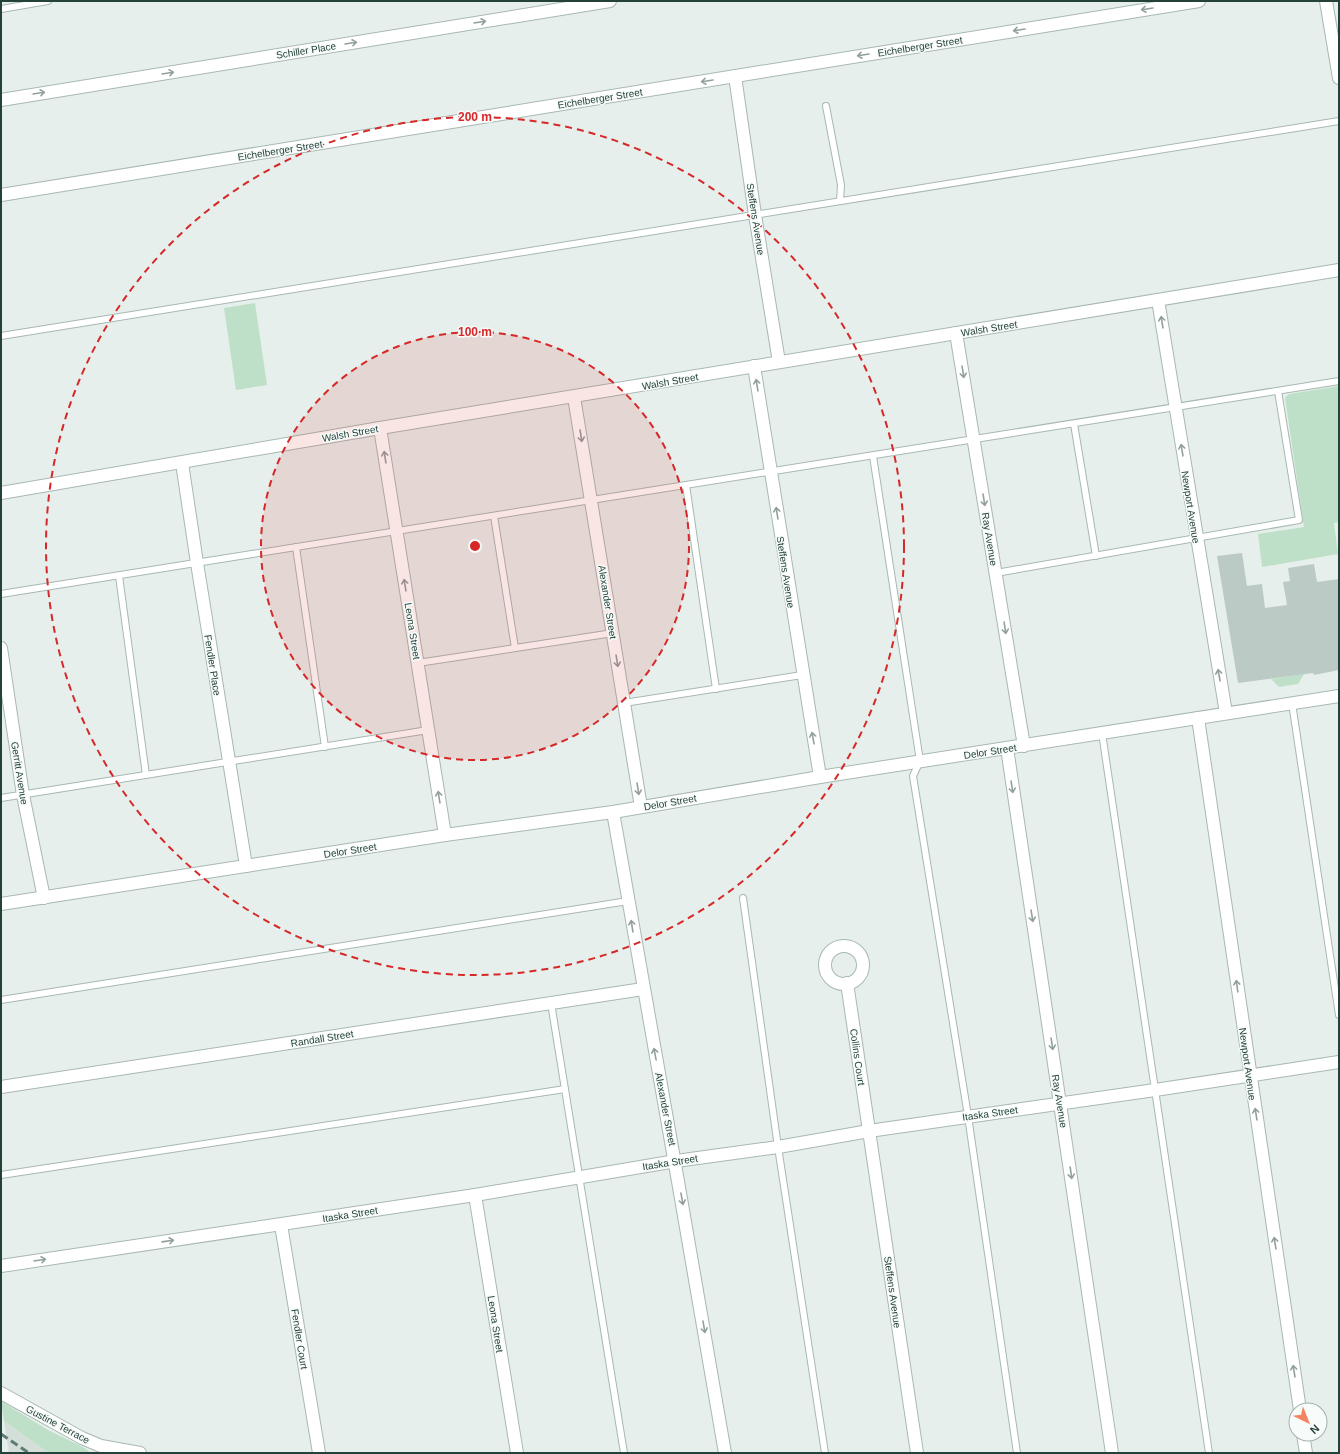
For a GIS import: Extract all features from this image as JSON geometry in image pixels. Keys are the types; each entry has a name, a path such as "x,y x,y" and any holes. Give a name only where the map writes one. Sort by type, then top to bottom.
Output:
{"street":[{"name":"Schiller Place","path":"1,100 610,1"},
{"name":"Eichelberger Street","path":"1,195 1199,1"},
{"path":"1326,1 1339,78"},
{"name":"Steffens Avenue","path":"735,76 754,215 779,362"},
{"name":"Walsh Street","path":"1,493 380,428 1339,270"},
{"name":"Newport Avenue","path":"1158,300 1196,539 1226,713"},
{"name":"Ray Avenue","path":"956,333 1024,746"},
{"name":"Steffens Avenue","path":"754,366 802,675 820,777"},
{"name":"Alexander Street","path":"574,397 641,807"},
{"name":"Leona Street","path":"380,428 445,835"},
{"name":"Fendler Place","path":"182,463 246,866"},
{"name":"Gerritt Avenue","path":"1,648 23,794 44,898"},
{"name":"Delor Street","path":"1,904 445,835 613,812 920,761 1339,696"},
{"name":"Newport Avenue","path":"1198,718 1299,1402"},
{"name":"Ray Avenue","path":"1007,748 1112,1453"},
{"name":"Alexander Street","path":"613,812 643,989 676,1161 725,1453"},
{"name":"Collins Court","path":"847,984 869,1131"},
{"name":"Randall Street","path":"1,1086 643,989"},
{"name":"Itaska Street","path":"1,1266 475,1195 676,1161 778,1147 869,1131 1339,1062"},
{"name":"Steffens Avenue","path":"869,1131 917,1453"},
{"name":"Leona Street","path":"475,1195 518,1453"},
{"name":"Fendler Court","path":"281,1225 319,1453"},
{"name":"Gustine Terrace","path":"1,1393 82,1438 101,1446 140,1453"},
{"path":"1305,1442 1306,1453"}],"lane":[{"path":"1,9 48,1"},
{"path":"826,106 841,185 840,201"},
{"path":"1,336 1339,121"},
{"path":"1,594 1339,381"},
{"path":"996,573 1300,520 1278,391"},
{"path":"1074,424 1096,556"},
{"path":"873,456 920,761 913,776 968,1116 1017,1453"},
{"path":"686,485 716,689"},
{"path":"494,516 514,648"},
{"path":"296,547 325,747"},
{"path":"119,576 146,775"},
{"path":"418,663 613,633"},
{"path":"624,703 802,675"},
{"path":"1292,703 1339,1015"},
{"path":"1,798 428,730"},
{"path":"1102,733 1209,1453"},
{"path":"743,898 778,1147 826,1453"},
{"path":"1,1000 628,901"},
{"path":"551,1003 624,1453"},
{"path":"1,1176 565,1089"}],"shaded area":[{"path":"4,1421 49,1453 9,1453"}],"green space":[{"path":"255,303 267,385 236,390 224,308"},
{"path":"1339,386 1339,522 1334,523 1338,554 1262,567 1258,534 1304,527 1285,398 1289,394"},
{"path":"1304,674 1298,684 1279,687 1271,679"},
{"path":"1,1401 48,1430 83,1447 91,1453 49,1453 4,1421"}],"building":[{"path":"1242,553 1247,586 1262,584 1265,608 1287,605 1283,582 1290,581 1288,568 1314,564 1317,582 1339,579 1339,670 1314,675 1313,673 1238,683 1217,556"}],"railway":[{"path":"1,1434 29,1453"}]}
